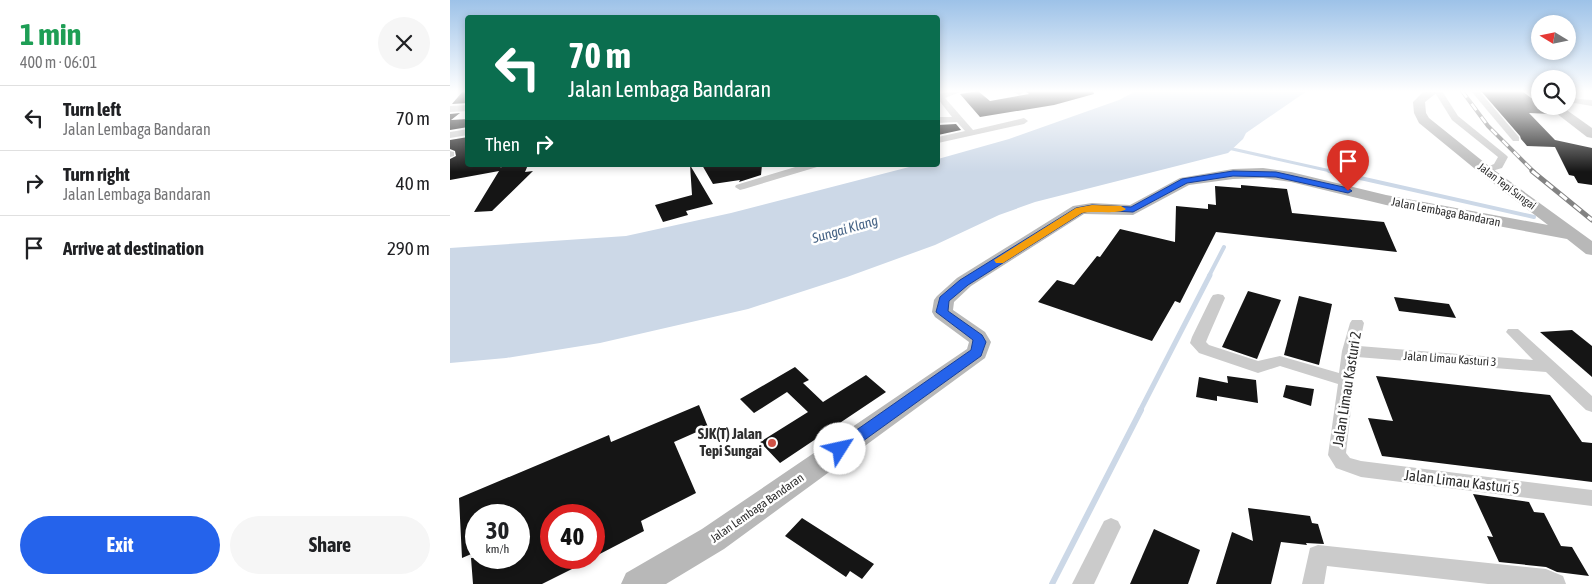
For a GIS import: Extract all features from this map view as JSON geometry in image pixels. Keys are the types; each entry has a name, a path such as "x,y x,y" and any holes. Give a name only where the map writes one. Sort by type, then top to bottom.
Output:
{"street":[{"path":"940,120 957,118"},
{"path":"960,118 971,133"},
{"name":"Jalan Tepi Sungai","path":"1423,118 1485,170 1592,250"},
{"path":"1455,118 1503,157 1498,166 1485,170"},
{"path":"1498,118 1516,140"},
{"path":"1570,118 1592,134"},
{"path":"940,140 1024,121"},
{"path":"450,135 465,132"},
{"path":"740,187 806,167"},
{"name":"Jalan Lembaga Bandaran","path":"637,584 713,540 977,353 980,342 942,312 944,300 964,282 1079,210 1092,208 1133,210 1185,181 1233,174 1263,173 1291,177 1386,200 1559,225"},
{"path":"1218,298 1198,343 1204,349 1258,366 1265,366 1270,361 1280,361 1346,381"},
{"name":"Jalan Limau Kasturi 2","path":"1337,456 1350,351 1357,322"},
{"path":"1513,332 1591,404"},
{"name":"Jalan Limau Kasturi 3","path":"1350,351 1550,367"},
{"name":"Jalan Limau Kasturi 5","path":"1337,456 1344,463 1361,469 1592,498"},
{"path":"1083,584 1111,528"},
{"path":"1313,584 1318,555 1546,580 1555,584"}],"water":[{"name":"Sungai Klang","path":"1068,118 1267,118 1246,133 1243,139 1228,153 1035,202 999,215 935,245 847,277 748,309 600,343 506,358 450,363 450,248 626,236 731,213 909,167 940,167 940,158 1009,139"}],"building":[{"path":"450,118 453,118 451,120 465,119 465,128 450,130"},
{"path":"1505,118 1534,118 1555,140 1592,148 1592,185 1578,183 1574,176 1569,175 1555,147 1527,146"},
{"path":"956,124 961,130 940,135 940,125"},
{"path":"465,138 465,167 527,167 525,172 533,171 492,211 474,212 499,171 450,180 450,159 456,156 455,151 450,149 450,140"},
{"path":"690,167 713,204 686,211 688,215 663,222 655,205 692,195"},
{"path":"703,167 762,167 761,175 739,182 740,180 713,184"},
{"path":"1241,185 1287,189 1292,213 1384,222 1397,252 1216,232 1180,303 1175,301 1152,341 1038,302 1057,280 1074,285 1097,256 1100,257 1120,229 1175,242 1176,206 1208,209 1208,204 1216,205 1215,186 1241,188"},
{"path":"1248,291 1281,300 1257,359 1222,347"},
{"path":"1299,296 1332,304 1319,365 1284,355"},
{"path":"1394,297 1449,304 1456,318 1399,311"},
{"path":"1572,330 1592,346 1592,377 1540,332"},
{"path":"795,367 809,380 803,383 823,402 866,375 886,392 780,463 760,442 808,412 787,392 754,413 740,399"},
{"path":"1227,376 1256,380 1258,403 1217,396 1217,401 1196,397 1199,377 1228,383"},
{"path":"1376,376 1550,395 1582,442 1592,443 1592,482 1382,456 1368,418 1393,421"},
{"path":"1286,385 1314,389 1311,406 1283,397"},
{"path":"699,405 708,427 674,442 696,493 641,521 644,531 605,551 605,504 540,504 540,569 572,569 542,584 473,584 472,569 530,569 530,504 465,504 465,557 462,558 459,498 609,435 611,442"},
{"path":"1473,494 1529,502 1534,512 1544,513 1561,546 1572,547 1589,576 1557,572 1546,567 1499,562 1487,536 1493,537"},
{"path":"1248,508 1310,516 1312,523 1318,524 1324,544 1306,543 1307,545 1281,542 1271,584 1216,584 1232,532 1253,541"},
{"path":"802,518 874,564 862,579 850,571 846,577 785,536"},
{"path":"1154,529 1200,550 1188,584 1130,584"}],"waterway":[{"path":"1228,148 1335,172"},
{"path":"1329,171 1534,217"},
{"path":"1209,276 1224,247"},
{"path":"1140,411 1210,275"},
{"path":"1052,584 1141,410"}],"railway":[{"path":"1482,118 1534,172"},
{"path":"1532,171 1592,220"}],"slow traffic":[{"path":"999,260 1079,210 1092,208 1121,209"}],"place":[{"name":"SJK(T) Jalan Tepi Sungai","path":"772,443"}],"route":[{"path":"840,449 977,353 980,342 969,330 942,312 941,308 944,300 964,282 1079,210 1092,208 1133,210 1160,196 1170,187 1185,181 1233,174 1276,174 1348,191"}]}
